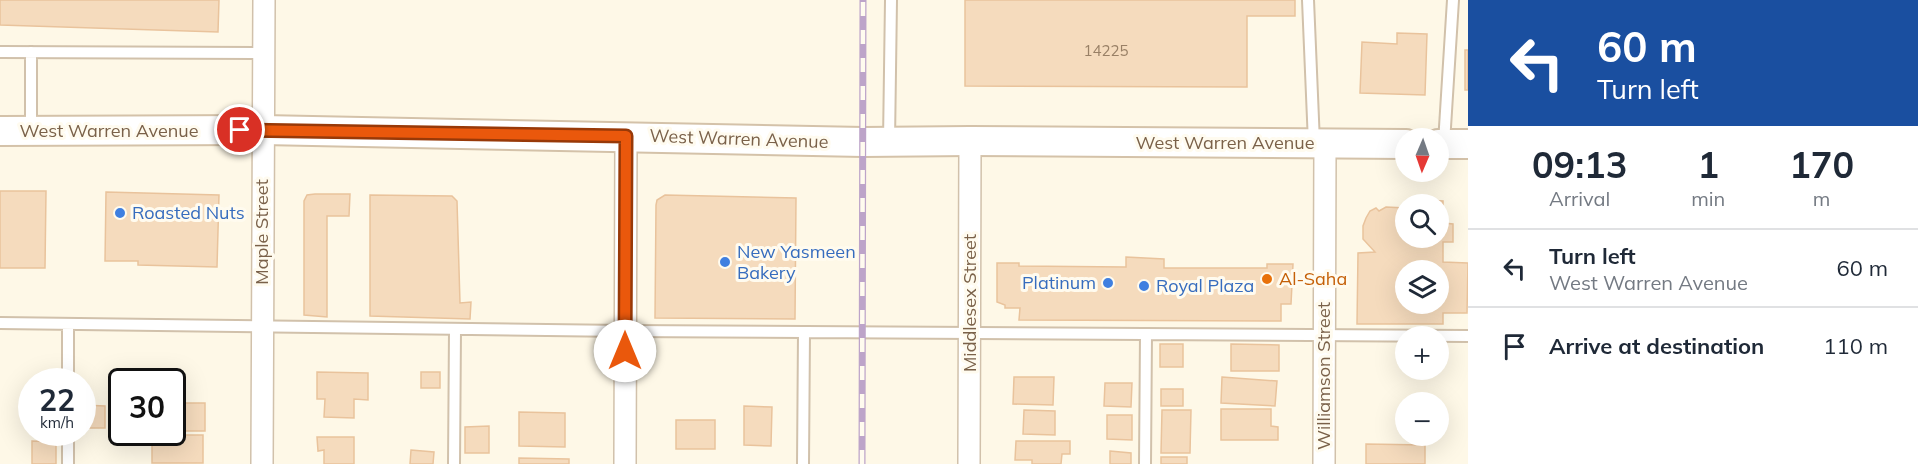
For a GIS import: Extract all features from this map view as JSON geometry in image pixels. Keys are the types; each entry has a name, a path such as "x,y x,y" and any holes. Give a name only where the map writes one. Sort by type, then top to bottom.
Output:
{"main road":[{"name":"West Warren Avenue","path":"0,131 263,130 889,142 1395,144"}],"street":[{"name":"Maple Street","path":"262,464 264,0"},
{"path":"625,464 626,136"},
{"name":"Middlesex Street","path":"969,464 970,141"},
{"name":"Williamson Street","path":"1320,143 1324,464"}],"lane":[{"path":"889,142 891,0"},
{"path":"1308,0 1320,143"},
{"path":"1450,144 1453,0"},
{"path":"0,52 263,53"},
{"path":"31,52 32,131"},
{"path":"0,323 455,330 1468,336"},
{"path":"68,324 68,368"},
{"path":"454,464 455,330"},
{"path":"803,464 804,332"},
{"path":"1145,464 1146,334"},
{"path":"68,446 68,464"}],"building":[{"path":"0,0 219,0 218,32 0,25"},
{"path":"965,0 1295,0 1295,16 1247,16 1247,87 965,86"},
{"path":"1397,33 1427,34 1425,95 1360,93 1362,42 1397,44"},
{"path":"1465,50 1468,50 1468,90 1465,90"},
{"path":"0,191 46,191 45,268 0,268"},
{"path":"106,192 219,195 217,267 138,265 138,261 105,261"},
{"path":"350,194 349,216 327,216 327,317 304,315 304,201 307,195"},
{"path":"370,195 452,196 457,201 460,303 471,302 470,319 370,316"},
{"name":"New Yasmeen Bakery","path":"665,195 796,198 795,319 655,318 656,205 657,200"},
{"path":"1386,207 1395,207 1395,248 1443,248 1443,260 1395,260 1395,314 1443,314 1443,324 1357,324 1358,253 1375,252 1363,239 1363,226 1370,211 1376,208 1379,211"},
{"path":"1449,224 1453,224 1453,242 1449,242"},
{"name":"Royal Plaza","path":"1126,257 1164,259 1164,268 1267,268 1267,264 1293,264 1291,304 1281,304 1281,321 1019,320 1020,308 1005,308 1005,305 997,302 997,263 1019,263 1019,266 1126,267"},
{"path":"1449,262 1468,263 1467,313 1449,313"},
{"path":"1160,344 1183,344 1183,367 1160,367"},
{"path":"1231,344 1279,345 1279,371 1231,371"},
{"path":"317,372 368,373 368,400 354,399 354,418 324,417 325,399 317,399"},
{"path":"421,372 440,372 440,388 421,388"},
{"path":"1014,377 1054,377 1053,405 1013,404"},
{"path":"1222,377 1277,381 1275,406 1221,403"},
{"path":"1105,383 1132,383 1131,407 1104,406"},
{"path":"1161,389 1183,389 1183,406 1161,406"},
{"path":"186,403 205,403 205,431 186,431"},
{"path":"96,406 105,406 105,428 96,428"},
{"path":"744,406 772,407 771,446 744,445"},
{"path":"1221,409 1271,409 1271,426 1278,427 1278,440 1221,440"},
{"path":"1024,410 1055,411 1055,435 1023,434"},
{"path":"1162,410 1191,410 1190,453 1161,453"},
{"path":"519,412 565,413 565,447 519,446"},
{"path":"1107,415 1132,415 1132,440 1107,439"},
{"path":"676,420 715,420 715,449 676,449"},
{"path":"489,426 489,453 465,453 465,427"},
{"path":"186,435 203,435 203,463 152,463 152,446 186,446"},
{"path":"317,437 354,437 354,464 324,464 324,450 318,451"},
{"path":"1016,441 1070,441 1070,454 1062,454 1061,464 1032,464 1032,460 1015,460"},
{"path":"1366,444 1425,446 1425,464 1366,464"},
{"path":"32,446 56,446 56,464 32,464"},
{"path":"411,450 434,452 433,464 410,464"},
{"path":"1110,451 1131,453 1131,464 1110,464"},
{"path":"1161,457 1187,457 1187,464 1161,464"},
{"path":"519,458 569,459 569,464 519,464"}],"railway":[{"path":"862,464 863,0"}],"place":[{"name":"Roasted Nuts","path":"120,213"},
{"name":"New Yasmeen Bakery","path":"725,262"},
{"name":"Al-Saha","path":"1267,279"},
{"name":"Platinum","path":"1108,283"},
{"name":"Royal Plaza","path":"1144,286"}],"route":[{"path":"240,130 626,136 625,351"}]}
